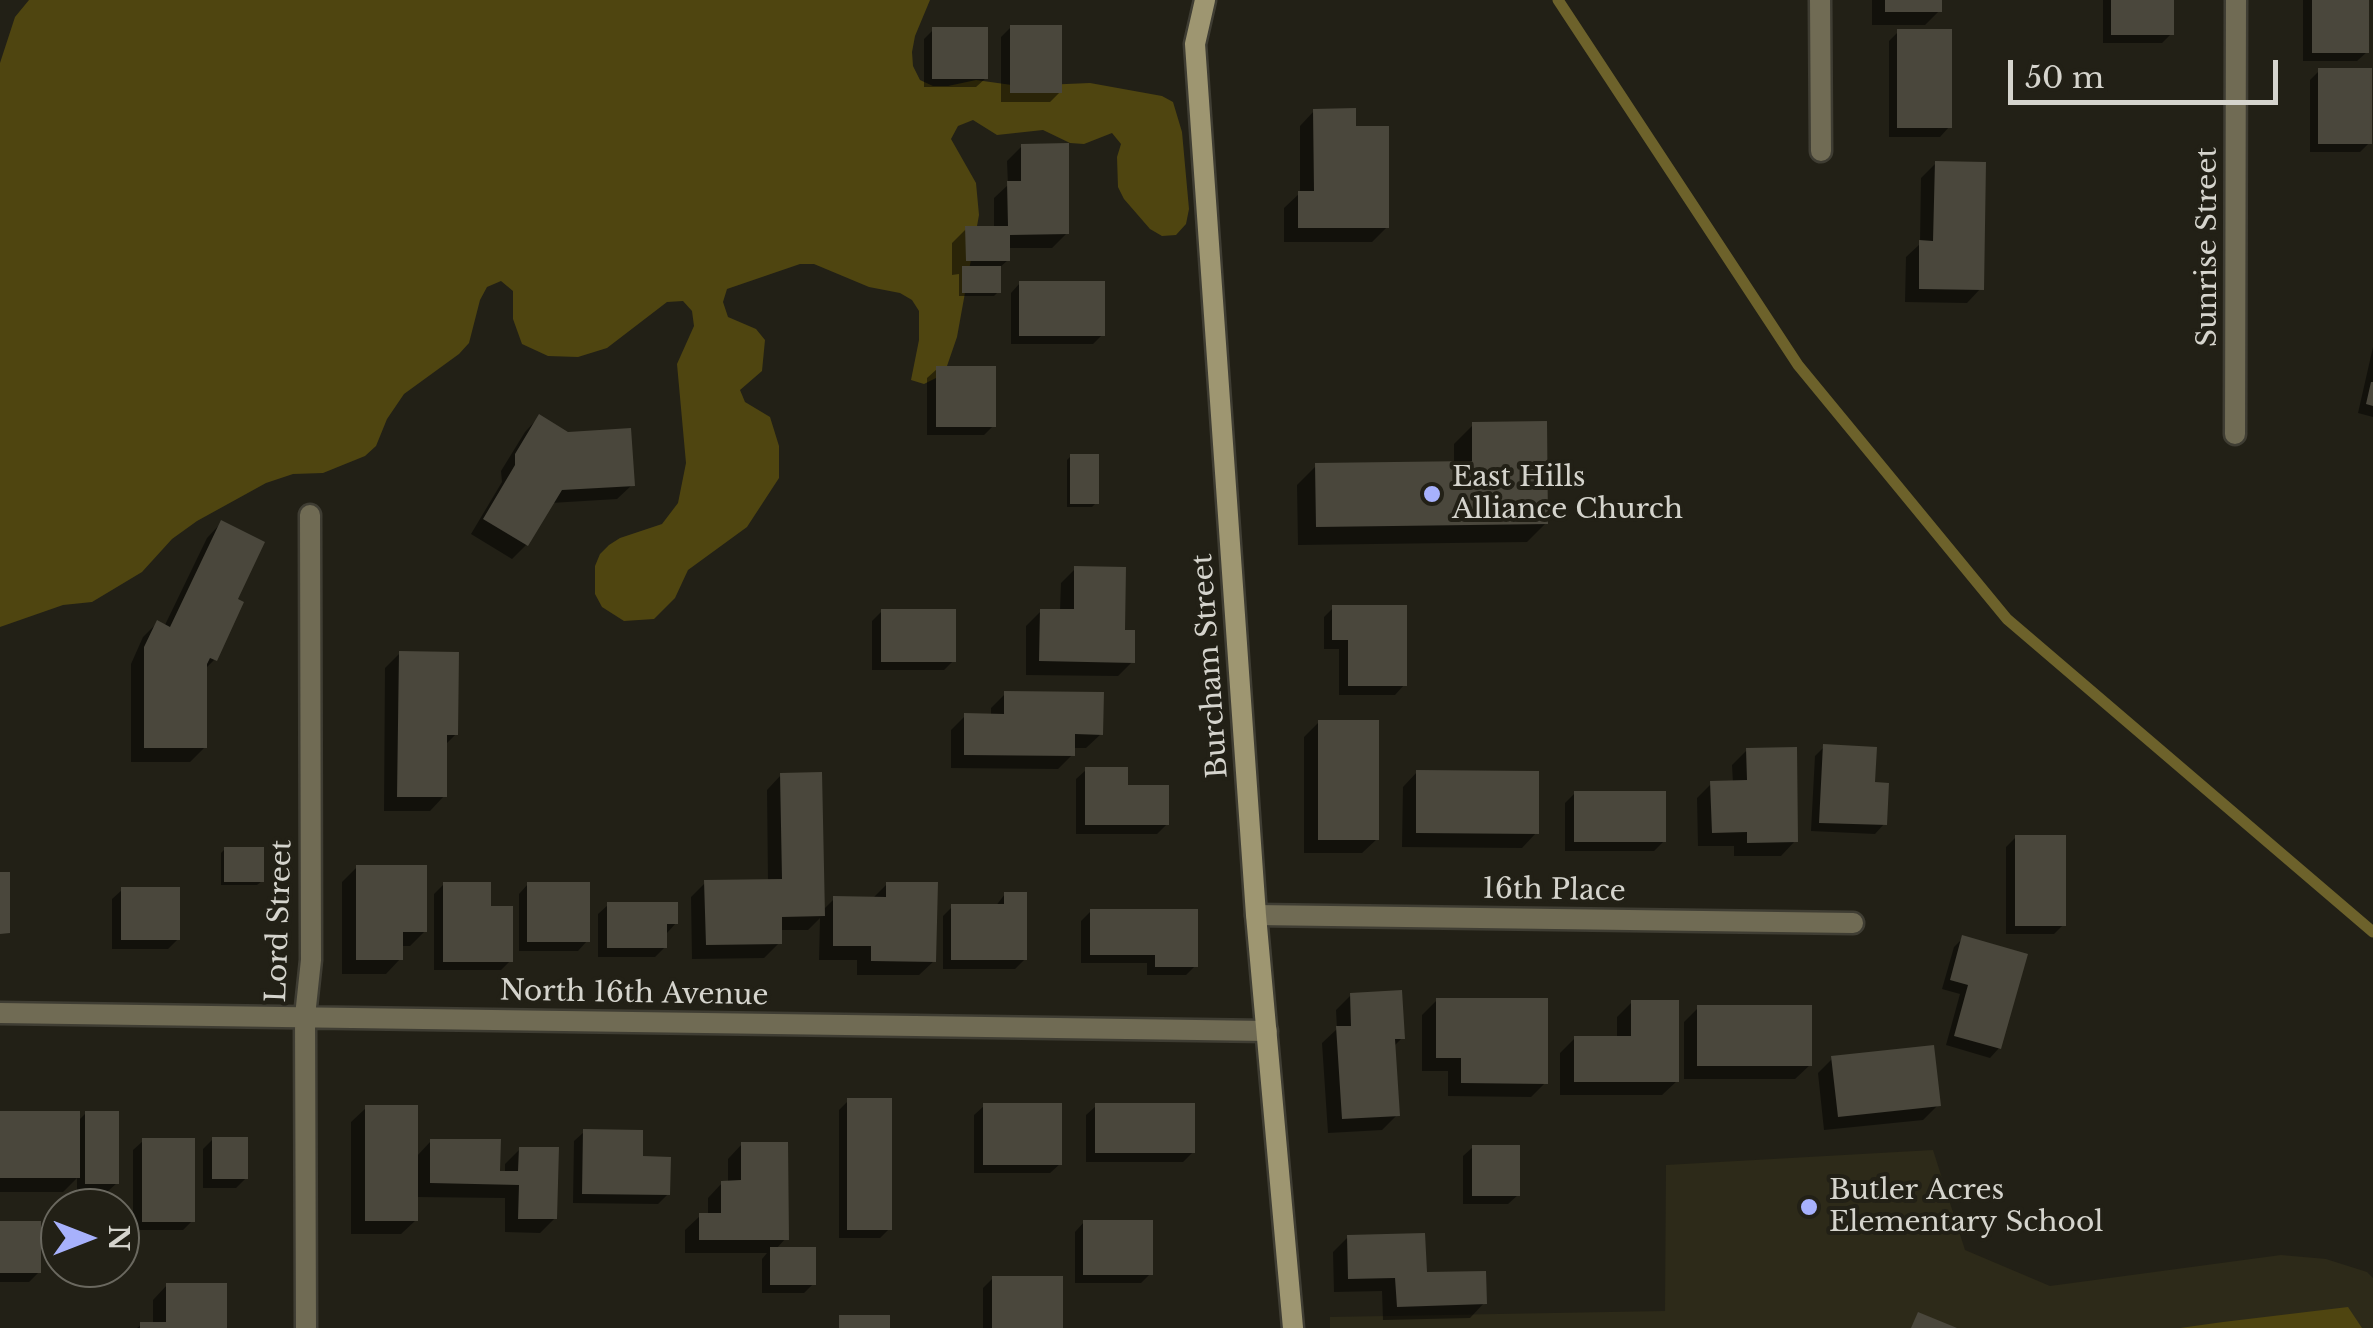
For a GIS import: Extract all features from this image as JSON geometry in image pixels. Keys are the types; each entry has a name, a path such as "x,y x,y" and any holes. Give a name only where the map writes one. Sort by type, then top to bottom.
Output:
{"street":[{"name":"Burcham Street","path":"1205,0 1195,44 1256,915 1292,1328"},
{"path":"1820,0 1821,150"},
{"name":"Sunrise Street","path":"2235,434 2236,0"},
{"name":"Lord Street","path":"306,1328 305,1016 311,960 310,515"},
{"name":"16th Place","path":"1256,915 1852,923"},
{"name":"North 16th Avenue","path":"0,1013 1267,1031"}],"shaded area":[{"path":"29,0 930,0 912,52 920,80 933,86 976,80 1019,86 1090,83 1162,96 1173,102 1182,132 1189,209 1186,224 1176,235 1162,236 1150,229 1118,187 1117,157 1121,144 1112,133 1084,144 1070,143 1043,130 997,135 973,120 958,126 951,139 976,183 979,215 957,337 947,366 938,377 924,384 911,380 919,340 919,311 912,300 900,293 869,287 814,264 800,264 727,289 723,302 728,317 756,329 765,340 762,371 740,390 745,402 770,417 779,446 779,478 747,527 688,570 675,598 654,619 624,621 602,607 595,594 595,566 609,545 662,524 678,503 686,463 677,364 694,326 692,311 683,301 667,302 607,348 578,357 548,356 522,344 513,319 513,291 501,281 487,287 480,300 469,343 404,394 387,419 376,446 365,456 323,473 293,474 266,483 197,521 172,539 142,572 92,602 63,605 0,627 0,63 15,17"},
{"name":"Butler Acres Elementary School","path":"1933,1150 1965,1250 2050,1286 2281,1255 2326,1259 2367,1272 2373,1278 2373,1328 1330,1328 1330,1317 1665,1311 1666,1165"},
{"path":"2348,1307 2362,1328 2180,1328 2223,1322"}],"building":[{"path":"1885,0 1942,0 1942,12 1885,12"},
{"path":"2111,0 2174,0 2174,35 2111,35"},
{"path":"2312,0 2369,0 2369,53 2312,53"},
{"path":"1010,25 1062,25 1062,93 1010,93"},
{"path":"932,27 988,27 988,79 932,79"},
{"path":"1897,29 1952,29 1952,128 1897,128"},
{"path":"2318,68 2372,68 2372,144 2318,144"},
{"path":"1356,108 1356,126 1389,126 1389,228 1298,228 1298,191 1314,191 1313,109"},
{"path":"1069,143 1069,234 1010,235 1010,261 966,261 965,226 1008,226 1007,181 1021,181 1021,144"},
{"path":"1935,161 1986,162 1984,290 1919,289 1919,240 1933,241"},
{"path":"962,266 1001,266 1001,293 962,293"},
{"path":"1019,281 1105,281 1105,336 1019,336"},
{"path":"936,366 996,366 996,427 936,427"},
{"path":"2373,382 2373,406 2366,404"},
{"path":"539,414 568,432 631,428 635,486 562,490 528,546 483,519"},
{"name":"East Hills Alliance Church","path":"1547,421 1548,524 1316,527 1315,463 1472,461 1472,422"},
{"path":"1070,454 1099,454 1099,504 1070,504"},
{"path":"221,520 265,542 238,599 244,602 217,661 210,658 207,664 207,748 144,748 144,647 157,620 170,627"},
{"path":"1074,566 1126,567 1125,630 1135,630 1135,663 1039,661 1040,609 1074,609"},
{"path":"1332,605 1407,605 1407,686 1348,686 1348,640 1332,640"},
{"path":"881,609 956,609 956,662 881,662"},
{"path":"399,651 459,652 458,735 447,735 447,797 397,797"},
{"path":"1004,691 1104,692 1103,735 1075,734 1075,756 964,755 964,713 1004,714"},
{"path":"1318,720 1379,720 1379,840 1318,840"},
{"path":"1823,744 1877,747 1875,782 1889,783 1887,825 1819,823"},
{"path":"1797,747 1798,842 1747,843 1747,832 1712,833 1710,781 1747,780 1746,748"},
{"path":"1085,767 1128,767 1128,785 1169,785 1169,825 1085,825"},
{"path":"1416,770 1539,771 1539,834 1416,833"},
{"path":"822,772 825,916 782,917 782,944 706,945 704,880 782,879 780,773"},
{"path":"1574,791 1666,791 1666,842 1574,842"},
{"path":"2015,835 2066,835 2066,926 2015,926"},
{"path":"224,847 264,847 264,882 224,882"},
{"path":"356,865 427,865 427,932 403,932 403,960 356,960"},
{"path":"0,872 10,872 10,933 0,934"},
{"path":"443,882 491,882 491,906 513,906 513,962 443,962"},
{"path":"527,882 590,882 590,942 527,942"},
{"path":"886,882 938,882 936,962 871,961 871,946 833,946 833,896 886,897"},
{"path":"121,887 180,887 180,940 121,940"},
{"path":"1004,892 1027,892 1027,960 951,960 951,904 1004,904"},
{"path":"607,902 678,902 678,924 667,924 667,948 607,948"},
{"path":"1090,909 1198,909 1198,967 1155,967 1155,955 1090,955"},
{"path":"1962,935 2028,954 2001,1049 1954,1036 1968,985 1950,980"},
{"path":"1402,990 1405,1039 1395,1039 1400,1116 1342,1119 1336,1026 1351,1026 1350,993"},
{"path":"1436,998 1548,998 1548,1084 1461,1083 1461,1058 1436,1058"},
{"path":"1631,1000 1679,1000 1679,1082 1574,1082 1574,1036 1631,1036"},
{"path":"1697,1005 1812,1005 1812,1066 1697,1066"},
{"path":"1934,1045 1941,1106 1838,1117 1831,1056"},
{"path":"847,1098 892,1098 892,1230 847,1230"},
{"path":"983,1103 1062,1103 1062,1165 983,1165"},
{"path":"1095,1103 1195,1103 1195,1153 1095,1153"},
{"path":"365,1105 418,1105 418,1221 365,1221"},
{"path":"0,1111 80,1111 80,1178 0,1178"},
{"path":"85,1111 119,1111 119,1184 85,1184"},
{"path":"583,1129 643,1130 643,1156 671,1157 670,1195 582,1194"},
{"path":"212,1137 248,1137 248,1179 212,1179"},
{"path":"142,1138 195,1138 195,1222 142,1222"},
{"path":"430,1139 501,1139 500,1171 518,1171 519,1147 559,1147 557,1219 518,1219 519,1185 430,1183"},
{"path":"741,1142 788,1142 789,1240 699,1240 699,1213 721,1213 721,1181 741,1180"},
{"path":"1472,1145 1520,1145 1520,1196 1472,1196"},
{"path":"1083,1220 1153,1220 1153,1275 1083,1275"},
{"path":"0,1221 40,1221 40,1273 0,1273"},
{"path":"1425,1233 1427,1272 1486,1271 1487,1304 1397,1307 1395,1278 1348,1279 1347,1235"},
{"path":"770,1247 816,1247 816,1285 770,1285"},
{"path":"992,1276 1063,1276 1063,1328 992,1328"},
{"path":"166,1283 227,1283 227,1328 140,1328 140,1322 166,1322"},
{"path":"1918,1312 1957,1328 1911,1328"},
{"path":"839,1315 890,1315 890,1328 839,1328"}],"waterway":[{"path":"1558,0 1798,365 2007,619 2373,932"}],"place":[{"name":"East Hills Alliance Church","path":"1432,494"},
{"name":"Butler Acres Elementary School","path":"1809,1207"}]}
